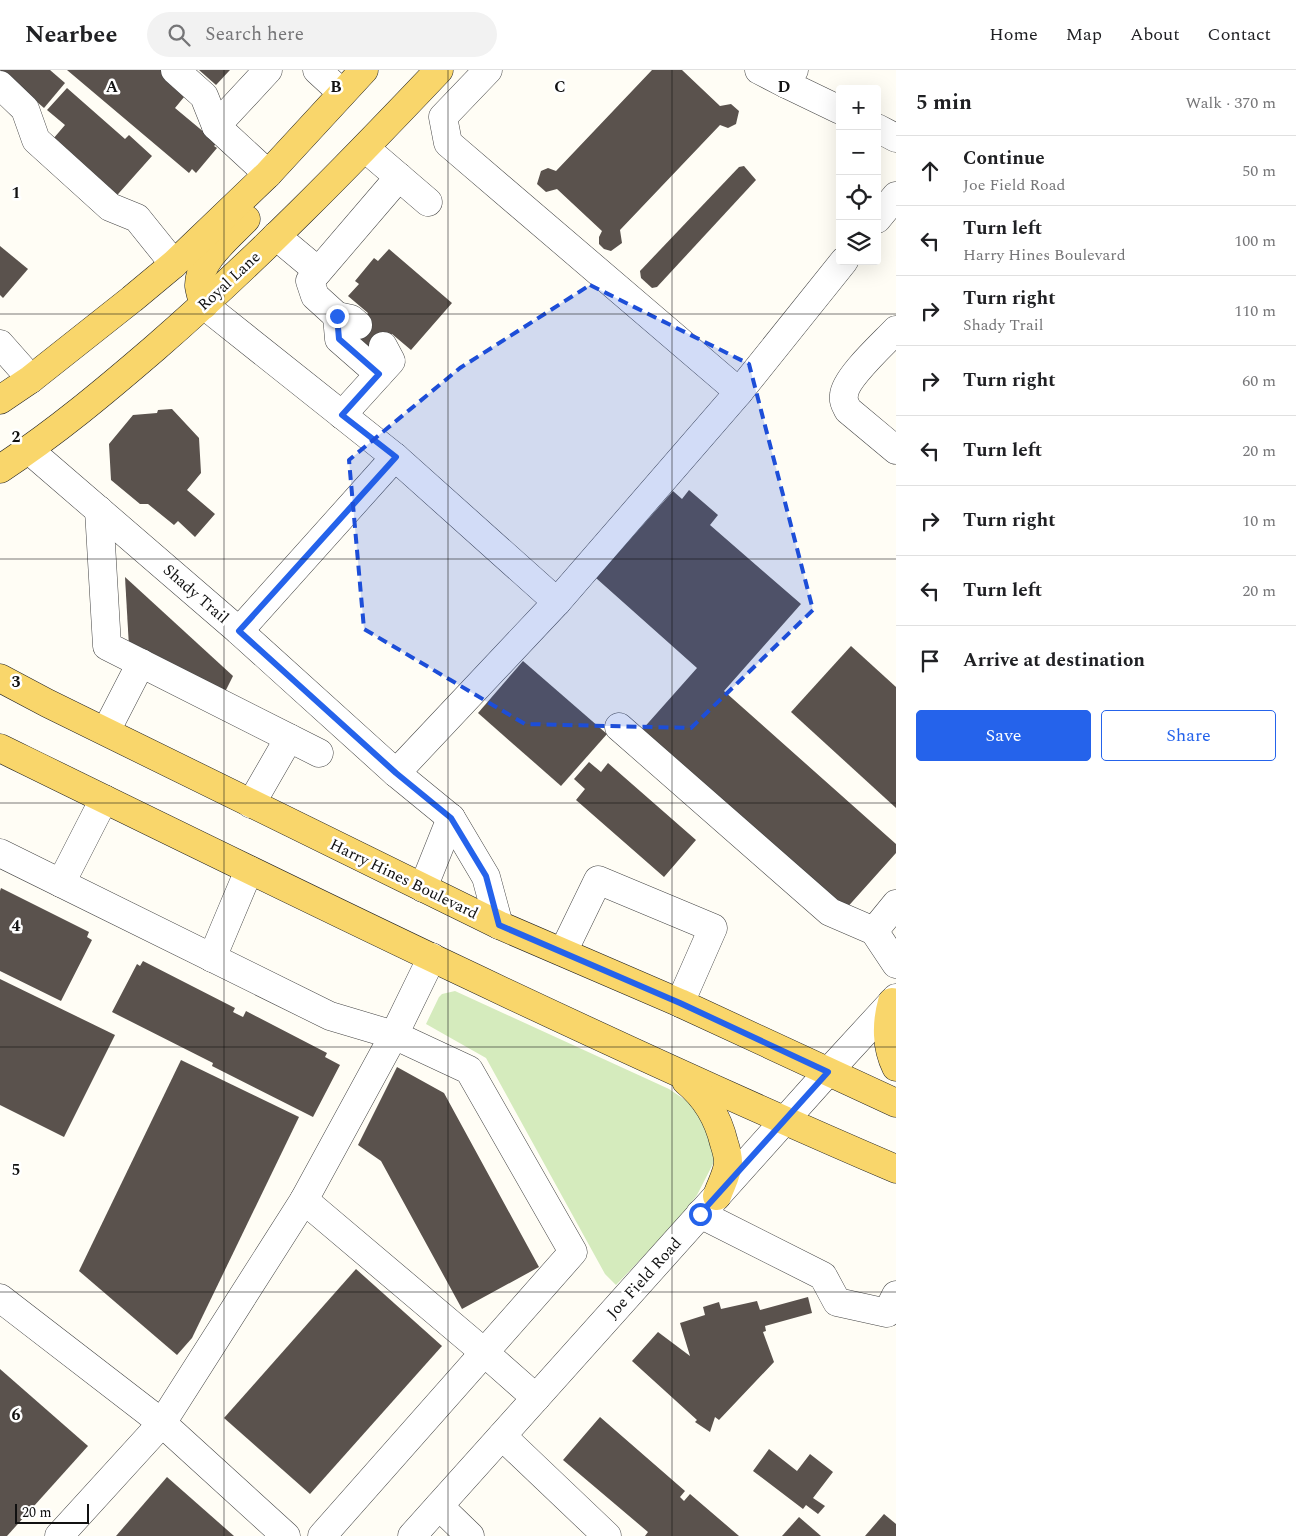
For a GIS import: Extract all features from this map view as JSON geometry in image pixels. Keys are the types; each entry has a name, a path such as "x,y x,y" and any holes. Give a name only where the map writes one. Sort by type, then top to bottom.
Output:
{"main road":[{"path":"0,400 31,379 174,264 268,174 364,70"},
{"name":"Royal Lane","path":"0,469 76,415 204,305 365,148 439,70"},
{"path":"204,305 199,286 200,274 210,258 263,202 269,191 268,174"},
{"name":"Harry Hines Boulevard","path":"5,679 251,804 499,925 680,1003 896,1103"},
{"path":"0,748 432,957 784,1121 896,1169"},
{"path":"894,1000 890,1011 888,1035 896,1067"},
{"path":"671,1069 697,1090 712,1109 721,1129 728,1164 708,1205"}],"street":[{"path":"175,70 204,96 216,126 268,174"},
{"path":"216,126 268,70"},
{"path":"317,70 342,93"},
{"path":"443,117 488,70"},
{"path":"759,70 790,77 836,107"},
{"path":"0,86 25,109 36,140 110,207 137,218 174,264"},
{"path":"416,94 443,117 448,143 738,392"},
{"path":"881,130 896,138"},
{"path":"365,148 428,202"},
{"path":"379,374 339,339 348,320 315,296 310,281 399,176"},
{"path":"881,214 896,196"},
{"path":"276,236 318,271"},
{"path":"396,773 558,602 738,392 841,265"},
{"path":"204,305 396,457 558,602"},
{"path":"896,330 850,379 844,393 844,403 848,410 896,450"},
{"path":"0,344 31,379"},
{"path":"342,415 391,361 382,346"},
{"name":"Shady Trail","path":"29,450 239,631 396,773 451,818 486,876 499,925"},
{"path":"239,631 396,457"},
{"path":"99,510 107,646 319,753"},
{"path":"106,731 141,663"},
{"path":"619,727 830,912 874,931 896,964"},
{"path":"251,804 289,738"},
{"path":"61,883 104,799"},
{"path":"423,888 451,818"},
{"path":"0,853 330,1016 394,1035 469,1070 573,1252 322,1536"},
{"path":"212,958 249,870"},
{"path":"562,952 598,880 713,928 680,1003"},
{"path":"874,931 896,904"},
{"path":"59,1536 162,1423 304,1200 394,1035 432,957"},
{"name":"Joe Field Road","path":"412,1536 894,1000"},
{"path":"304,1200 536,1398"},
{"path":"708,1205 823,1276 837,1302 887,1313 896,1295"},
{"path":"0,1298 162,1423 286,1536"},
{"path":"502,1436 607,1536"},
{"path":"439,1506 470,1536"}],"highlighted area":[{"path":"590,285 749,364 813,610 691,728 525,724 364,629 349,460 460,368"}],"green space":[{"path":"455,991 669,1089 693,1105 711,1136 715,1160 697,1195 680,1218 616,1285 605,1274 486,1058 426,1024 439,997 442,994"}],"building":[{"path":"0,70 50,70 65,83 44,108"},
{"path":"67,70 164,70 189,91 175,108 217,143 214,146 217,148 196,173 192,169 189,173"},
{"path":"199,70 230,70 216,85"},
{"path":"652,70 682,70 720,106 731,104 739,111 736,124 728,128 720,125 620,230 622,243 611,251 604,249 599,244 599,237 602,231 557,189 546,192 537,184 541,171 548,168 556,171"},
{"path":"67,88 125,139 129,135 152,156 111,202 47,146 65,125 47,110"},
{"path":"744,166 756,180 657,287 652,288 641,278 640,271 739,167"},
{"path":"0,246 28,269 3,298 0,295"},
{"path":"389,249 452,303 411,350 392,334 371,359 347,338 368,313 348,296 359,284 355,281 374,258 378,261"},
{"path":"172,409 199,438 201,473 187,490 215,514 195,537 178,521 174,525 148,504 140,504 111,480 109,444 133,415 157,413 158,410"},
{"path":"689,490 718,515 710,525 801,604 724,691 896,844 896,853 844,911 641,731 697,668 596,578 673,491 682,499"},
{"path":"125,577 233,676 224,694 129,647"},
{"path":"851,646 896,687 896,808 791,712"},
{"path":"523,661 607,734 561,786 478,713"},
{"path":"589,762 601,772 608,763 696,840 664,877 576,800 585,789 574,779"},
{"path":"1,888 89,932 87,937 92,940 61,1001 0,971"},
{"path":"143,961 235,1008 233,1012 243,1017 246,1011 327,1053 325,1057 340,1065 313,1117 212,1066 213,1063 112,1012 137,964 140,966"},
{"path":"0,979 115,1035 64,1137 0,1105"},
{"path":"181,1060 299,1117 192,1338 177,1355 79,1271"},
{"path":"397,1067 444,1093 539,1267 462,1309 381,1161 358,1145"},
{"path":"356,1269 442,1346 310,1494 224,1418"},
{"path":"808,1297 812,1313 765,1326 766,1331 763,1332 774,1362 719,1420 715,1417 710,1432 695,1422 697,1420 632,1361 658,1332 690,1356 680,1323 705,1315 703,1307 719,1302 721,1309 757,1301 760,1310"},
{"path":"0,1369 88,1446 7,1536 0,1536"},
{"path":"600,1417 685,1491 680,1497 684,1501 690,1494 739,1536 645,1536 648,1532 563,1460"},
{"path":"769,1449 797,1471 810,1454 833,1472 813,1498 825,1506 818,1514 806,1505 803,1509 753,1471"},
{"path":"167,1477 234,1536 116,1536"},
{"path":"884,1514 896,1524 896,1536 865,1536"},
{"path":"799,1517 821,1536 782,1536"}],"route":[{"path":"337,316 339,339 379,374 342,415 396,457 239,631 396,773 451,818 486,876 499,925 680,1003 828,1072 700,1214"}]}
